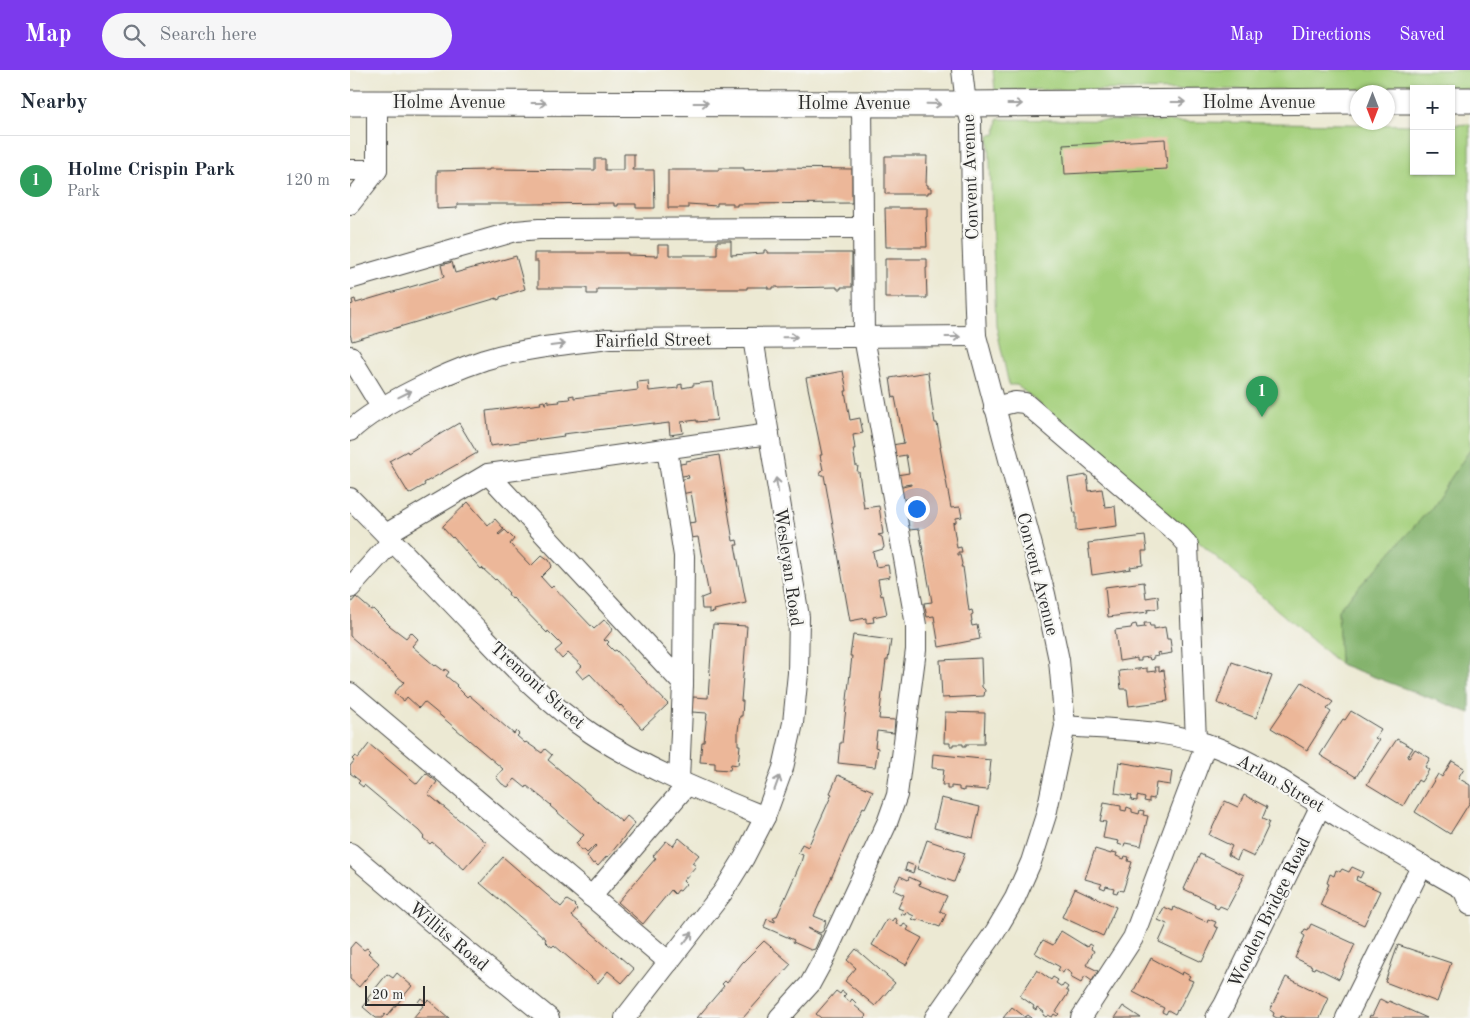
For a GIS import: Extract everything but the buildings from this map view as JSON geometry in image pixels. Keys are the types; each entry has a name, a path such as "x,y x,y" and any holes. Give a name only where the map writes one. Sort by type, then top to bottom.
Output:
{"main road":[{"path":"1455,100 1470,100"},
{"name":"Holme Avenue","path":"350,103 966,104 1350,101"},
{"path":"1395,101 1410,101"}],"street":[{"name":"Convent Avenue","path":"936,1018 991,939 1016,898 1031,862 1046,815 1065,726 1059,660 1045,594 976,336 972,230 971,121 966,104 962,70"},
{"path":"350,204 377,170 377,102"},
{"path":"779,1018 810,984 888,823 897,795 916,650 916,625 864,337 862,103"},
{"path":"350,170 377,170"},
{"path":"350,279 516,231 539,229 863,228"},
{"name":"Fairfield Street","path":"350,431 396,398 441,376 486,360 553,345 609,339 976,336"},
{"name":"Wesleyan Road","path":"626,1018 723,892 744,858 765,817 783,768 793,723 798,673 799,617 753,338"},
{"path":"350,356 382,408"},
{"path":"994,407 1015,402 1025,403 1180,535 1188,545 1201,742 1134,938 1081,1018"},
{"path":"350,588 389,538 488,474 769,434"},
{"path":"591,897 683,782 684,556 667,448"},
{"path":"488,474 683,684"},
{"name":"Tremont Street","path":"350,498 514,668 553,704 591,733 639,761 765,817"},
{"path":"350,693 669,962"},
{"name":"Arlan Street","path":"1065,726 1158,732 1218,748 1250,763 1468,894"},
{"name":"Wooden Bridge Road","path":"1216,1018 1321,805"},
{"name":"Willits Road","path":"350,853 447,935 550,1018"},
{"path":"1346,1018 1422,865"}],"green space":[{"path":"993,70 1470,70 1470,89 1455,89 1455,85 1410,85 1410,89 1395,89 1395,85 1350,85 1350,89 995,90"},
{"path":"998,119 1350,124 1350,130 1395,130 1395,125 1410,125 1410,175 1455,175 1455,125 1470,124 1470,450 1430,509 1338,610 1340,664 1017,385 1009,385 996,325 989,135 996,134"},
{"path":"1470,450 1470,713 1340,664 1338,610 1430,509"}],"place":[{"name":"Holme Crispin Park","path":"1262,417"}]}
